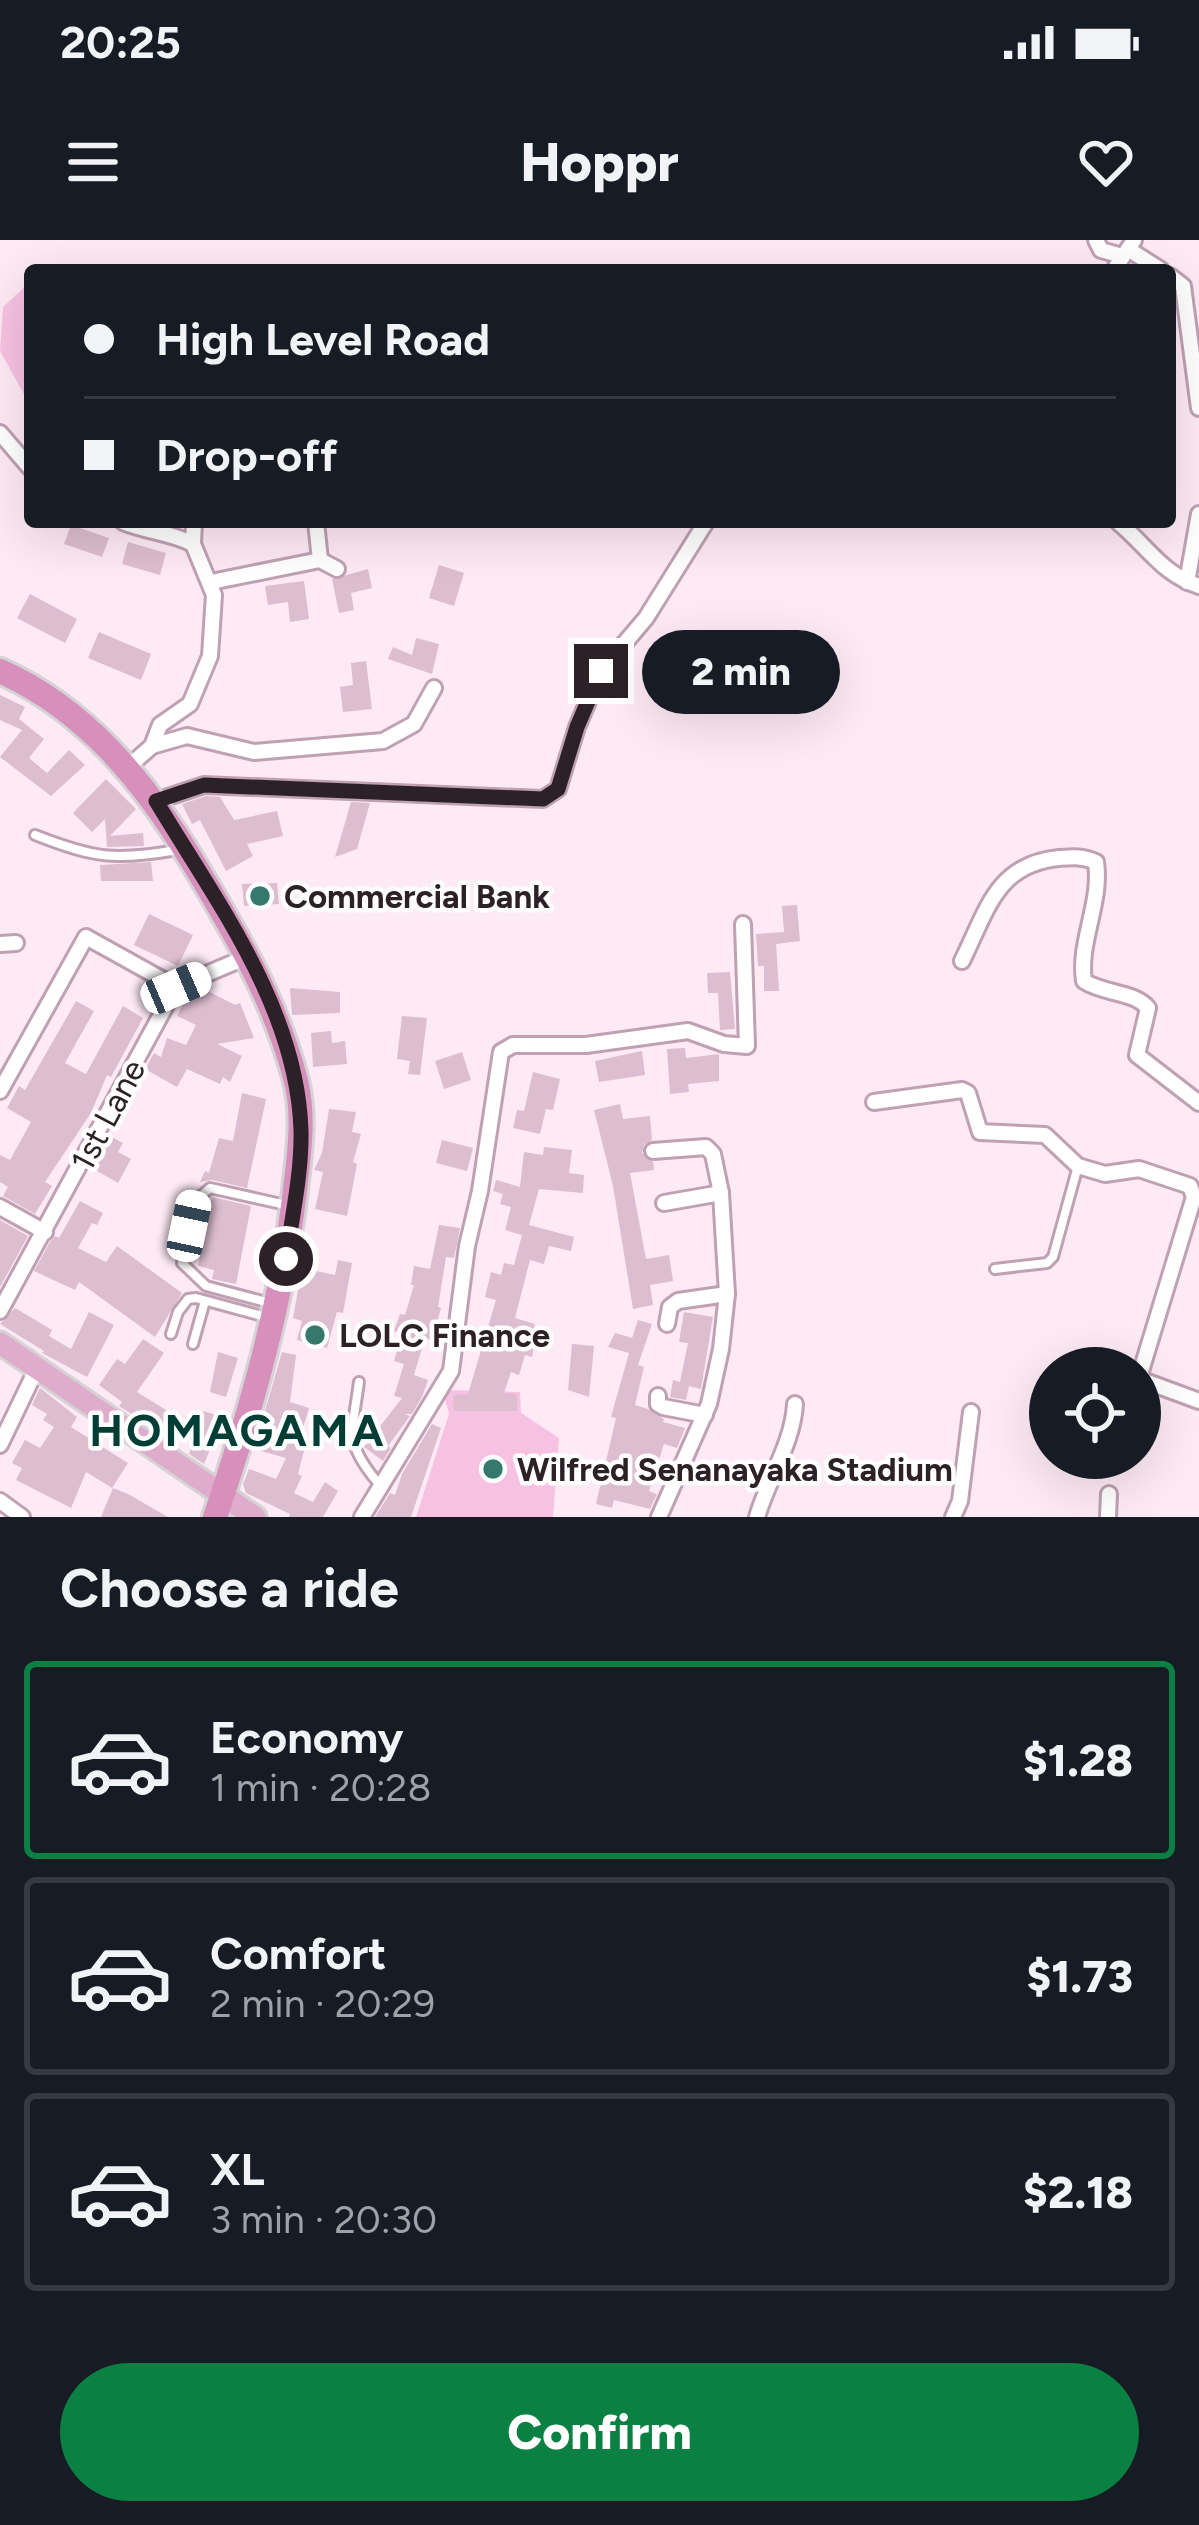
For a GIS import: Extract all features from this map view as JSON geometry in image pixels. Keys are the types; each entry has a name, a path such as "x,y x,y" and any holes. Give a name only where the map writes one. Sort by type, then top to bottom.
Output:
{"highway":[{"path":"0,670 31,685 83,723 156,801 249,956 297,1085 301,1135 274,1312 218,1507"}],"main road":[{"path":"0,1343 38,1366 218,1507 255,1517"}],"street":[{"path":"1096,240 1101,250 1125,254"},
{"path":"1176,281 1183,286 1199,408"},
{"path":"0,433 24,461"},
{"path":"1125,528 1172,578 1193,584 1199,514"},
{"path":"138,528 169,531 193,544"},
{"path":"152,746 160,725 190,704 210,656 214,595 193,544 194,528"},
{"path":"317,528 320,560"},
{"path":"156,801 204,785 543,799 558,789 601,671 646,618 702,528"},
{"path":"211,582 320,560 337,569"},
{"path":"127,768 152,746 188,736 254,752 383,741 414,724 434,688"},
{"path":"962,961 1002,880 1034,860 1084,856 1096,862 1096,904 1082,969 1084,981 1142,1000 1148,1008 1137,1055 1199,1103"},
{"path":"362,1517 451,1371 501,1052 513,1046 586,1045 688,1031 724,1044 747,1046 743,924"},
{"path":"0,1090 86,937 176,988 249,956"},
{"name":"1st Lane","path":"0,1311 176,988"},
{"path":"874,1102 962,1090 968,1093 980,1132 1045,1136 1078,1166 1105,1174 1139,1169 1190,1186 1195,1197 1141,1371 1142,1380 1199,1400"},
{"path":"652,1151 710,1150 721,1193 727,1294 721,1349 705,1415 659,1517"},
{"path":"664,1203 721,1193"},
{"path":"0,1207 45,1232"},
{"path":"667,1324 670,1307 678,1301 727,1294"},
{"path":"0,1444 38,1366"},
{"path":"658,1396 663,1407 705,1415"},
{"path":"757,1517 794,1426 795,1403"},
{"path":"953,1517 960,1501 971,1412"},
{"path":"1108,1517 1109,1494"},
{"path":"0,1501 22,1517"}],"lane":[{"path":"35,835 110,859 185,849"},
{"path":"995,1269 1047,1263 1053,1257 1078,1166"},
{"path":"274,1312 206,1286 182,1263 194,1202 210,1188 293,1206"},
{"path":"170,1334 182,1304 196,1298 274,1312"},
{"path":"193,1345 205,1301"},
{"path":"359,1382 352,1436 356,1457 380,1484"}],"shaded area":[{"path":"24,288 24,394 0,351 3,307"},
{"name":"Wilfred Senanayaka Stadium","path":"447,1390 520,1392 521,1413 559,1438 553,1517 416,1517 449,1414"}],"building":[{"path":"70,528 109,538 102,557 64,544"},
{"path":"128,542 166,553 160,575 122,564"},
{"path":"439,565 464,573 454,606 429,598"},
{"path":"368,569 372,588 351,593 354,610 339,613 332,579"},
{"path":"304,581 309,619 290,622 288,602 268,605 265,586"},
{"path":"30,594 77,619 65,643 17,618"},
{"path":"99,632 151,654 141,680 88,658"},
{"path":"416,638 439,644 432,674 388,659 393,647 412,655"},
{"path":"366,661 372,709 343,712 340,687 353,685 351,663"},
{"path":"0,695 25,707 19,719 44,739 29,758 47,773 69,750 85,765 51,796 0,757 22,730 0,720"},
{"path":"106,779 136,809 110,836 143,833 144,846 107,847 105,819 92,832 73,813"},
{"path":"220,797 234,820 277,811 283,836 247,844 253,856 226,871 200,820 192,824 182,804"},
{"path":"351,802 370,803 357,849 335,857"},
{"path":"151,862 153,881 101,881 100,865"},
{"name":"Commercial Bank","path":"277,883 279,904 244,906 242,884"},
{"path":"797,905 800,941 776,944 779,991 764,991 756,934 784,932 782,906"},
{"path":"149,914 193,935 178,966 134,945"},
{"path":"730,972 735,1029 720,1030 718,993 708,993 707,973"},
{"path":"202,988 235,1005 240,1003 254,1038 217,1044 242,1056 230,1082 223,1077 220,1084 187,1069 177,1087 145,1069 154,1053 161,1057 167,1038 186,1045 196,1025 177,1016 188,994"},
{"path":"290,988 340,992 340,1013 292,1015"},
{"path":"76,1001 94,1011 65,1063 86,1074 123,1006 143,1018 111,1077 107,1075 91,1113 45,1182 52,1186 35,1214 3,1196 8,1187 0,1182 0,1155 10,1160 31,1122 7,1108 19,1086 25,1090"},
{"path":"402,1016 427,1018 420,1075 408,1074 410,1061 397,1059"},
{"path":"331,1031 332,1043 345,1041 347,1064 313,1067 311,1033"},
{"path":"685,1048 686,1058 719,1054 719,1081 688,1084 689,1092 670,1094 667,1049"},
{"path":"642,1051 645,1075 599,1082 595,1061"},
{"path":"462,1052 471,1080 444,1089 435,1061"},
{"path":"533,1072 560,1079 553,1110 546,1109 540,1134 513,1128 517,1110 524,1111"},
{"path":"242,1093 266,1099 247,1188 200,1182 205,1171 209,1173 219,1138 233,1141"},
{"path":"620,1104 623,1119 650,1116 652,1140 642,1153 653,1162 654,1170 630,1173 646,1259 669,1255 673,1281 650,1285 653,1305 633,1309 613,1186 594,1110"},
{"path":"329,1109 356,1112 352,1132 361,1134 347,1216 315,1209 323,1172 314,1170 322,1153"},
{"path":"108,1135 123,1143 118,1152 131,1159 118,1183 97,1171 100,1165 94,1161"},
{"path":"442,1140 473,1148 467,1171 436,1163"},
{"path":"544,1147 572,1150 569,1173 584,1175 583,1193 539,1189 529,1225 574,1237 571,1251 549,1246 544,1264 530,1260 515,1318 535,1324 529,1345 534,1346 532,1357 525,1355 519,1375 511,1372 504,1393 517,1394 517,1411 454,1411 453,1395 468,1394 496,1300 485,1297 491,1272 501,1275 504,1263 514,1265 522,1235 505,1230 511,1207 500,1204 503,1194 493,1191 496,1180 520,1187 524,1152 543,1155"},
{"path":"212,1197 251,1206 236,1284 212,1279 214,1270 198,1266"},
{"path":"80,1201 103,1213 78,1248 106,1262 117,1246 182,1293 155,1337 79,1282 75,1290 34,1271"},
{"path":"0,1220 28,1236 0,1287"},
{"path":"439,1225 460,1228 454,1258 446,1257 438,1307 436,1326 445,1329 443,1345 425,1338 414,1375 428,1380 383,1461 364,1447 402,1398 394,1396 404,1364 394,1361 402,1334 394,1331 400,1314 405,1315 414,1266 430,1269"},
{"path":"338,1260 352,1263 343,1313 337,1312 327,1348 297,1340 302,1321 293,1318 302,1268 335,1275"},
{"path":"15,1308 52,1330 49,1336 71,1349 89,1312 114,1325 87,1377 0,1324"},
{"path":"684,1312 713,1317 701,1389 689,1386 686,1400 670,1397 673,1380 680,1382 688,1343 679,1342"},
{"path":"638,1320 652,1324 638,1365 644,1367 635,1405 663,1422 685,1428 677,1448 664,1444 649,1491 657,1494 650,1509 614,1500 612,1508 596,1504 616,1418 611,1417 629,1353 608,1347 615,1333 632,1338"},
{"path":"143,1339 164,1353 137,1392 174,1415 170,1421 179,1427 170,1439 119,1406 122,1402 99,1385 117,1359 125,1364"},
{"path":"572,1344 594,1346 589,1397 568,1390"},
{"path":"218,1352 238,1358 226,1397 210,1392"},
{"path":"282,1352 296,1355 290,1402 309,1408 299,1441 306,1443 298,1474 302,1476 294,1493 313,1502 325,1482 338,1491 323,1517 289,1517 246,1493 243,1484 249,1469 276,1479 286,1458 254,1449"},
{"path":"40,1388 77,1417 71,1427 128,1463 112,1488 86,1472 71,1508 16,1480 22,1468 12,1463 25,1440 40,1448 54,1427 43,1420 47,1414 32,1405"},
{"path":"203,1411 223,1417 204,1464 189,1454"},
{"path":"432,1424 441,1428 411,1517 375,1517 390,1493 395,1495"},
{"path":"113,1488 128,1494 168,1517 101,1517"}],"place":[{"name":"Commercial Bank","path":"260,896"},
{"name":"LOLC Finance","path":"315,1335"},
{"name":"Wilfred Senanayaka Stadium","path":"493,1469"}],"district":[{"name":"HOMAGAMA","path":"238,1430"}],"route":[{"path":"286,1259 301,1135 297,1085 249,956 156,801 204,785 543,799 558,789 601,671"}]}
